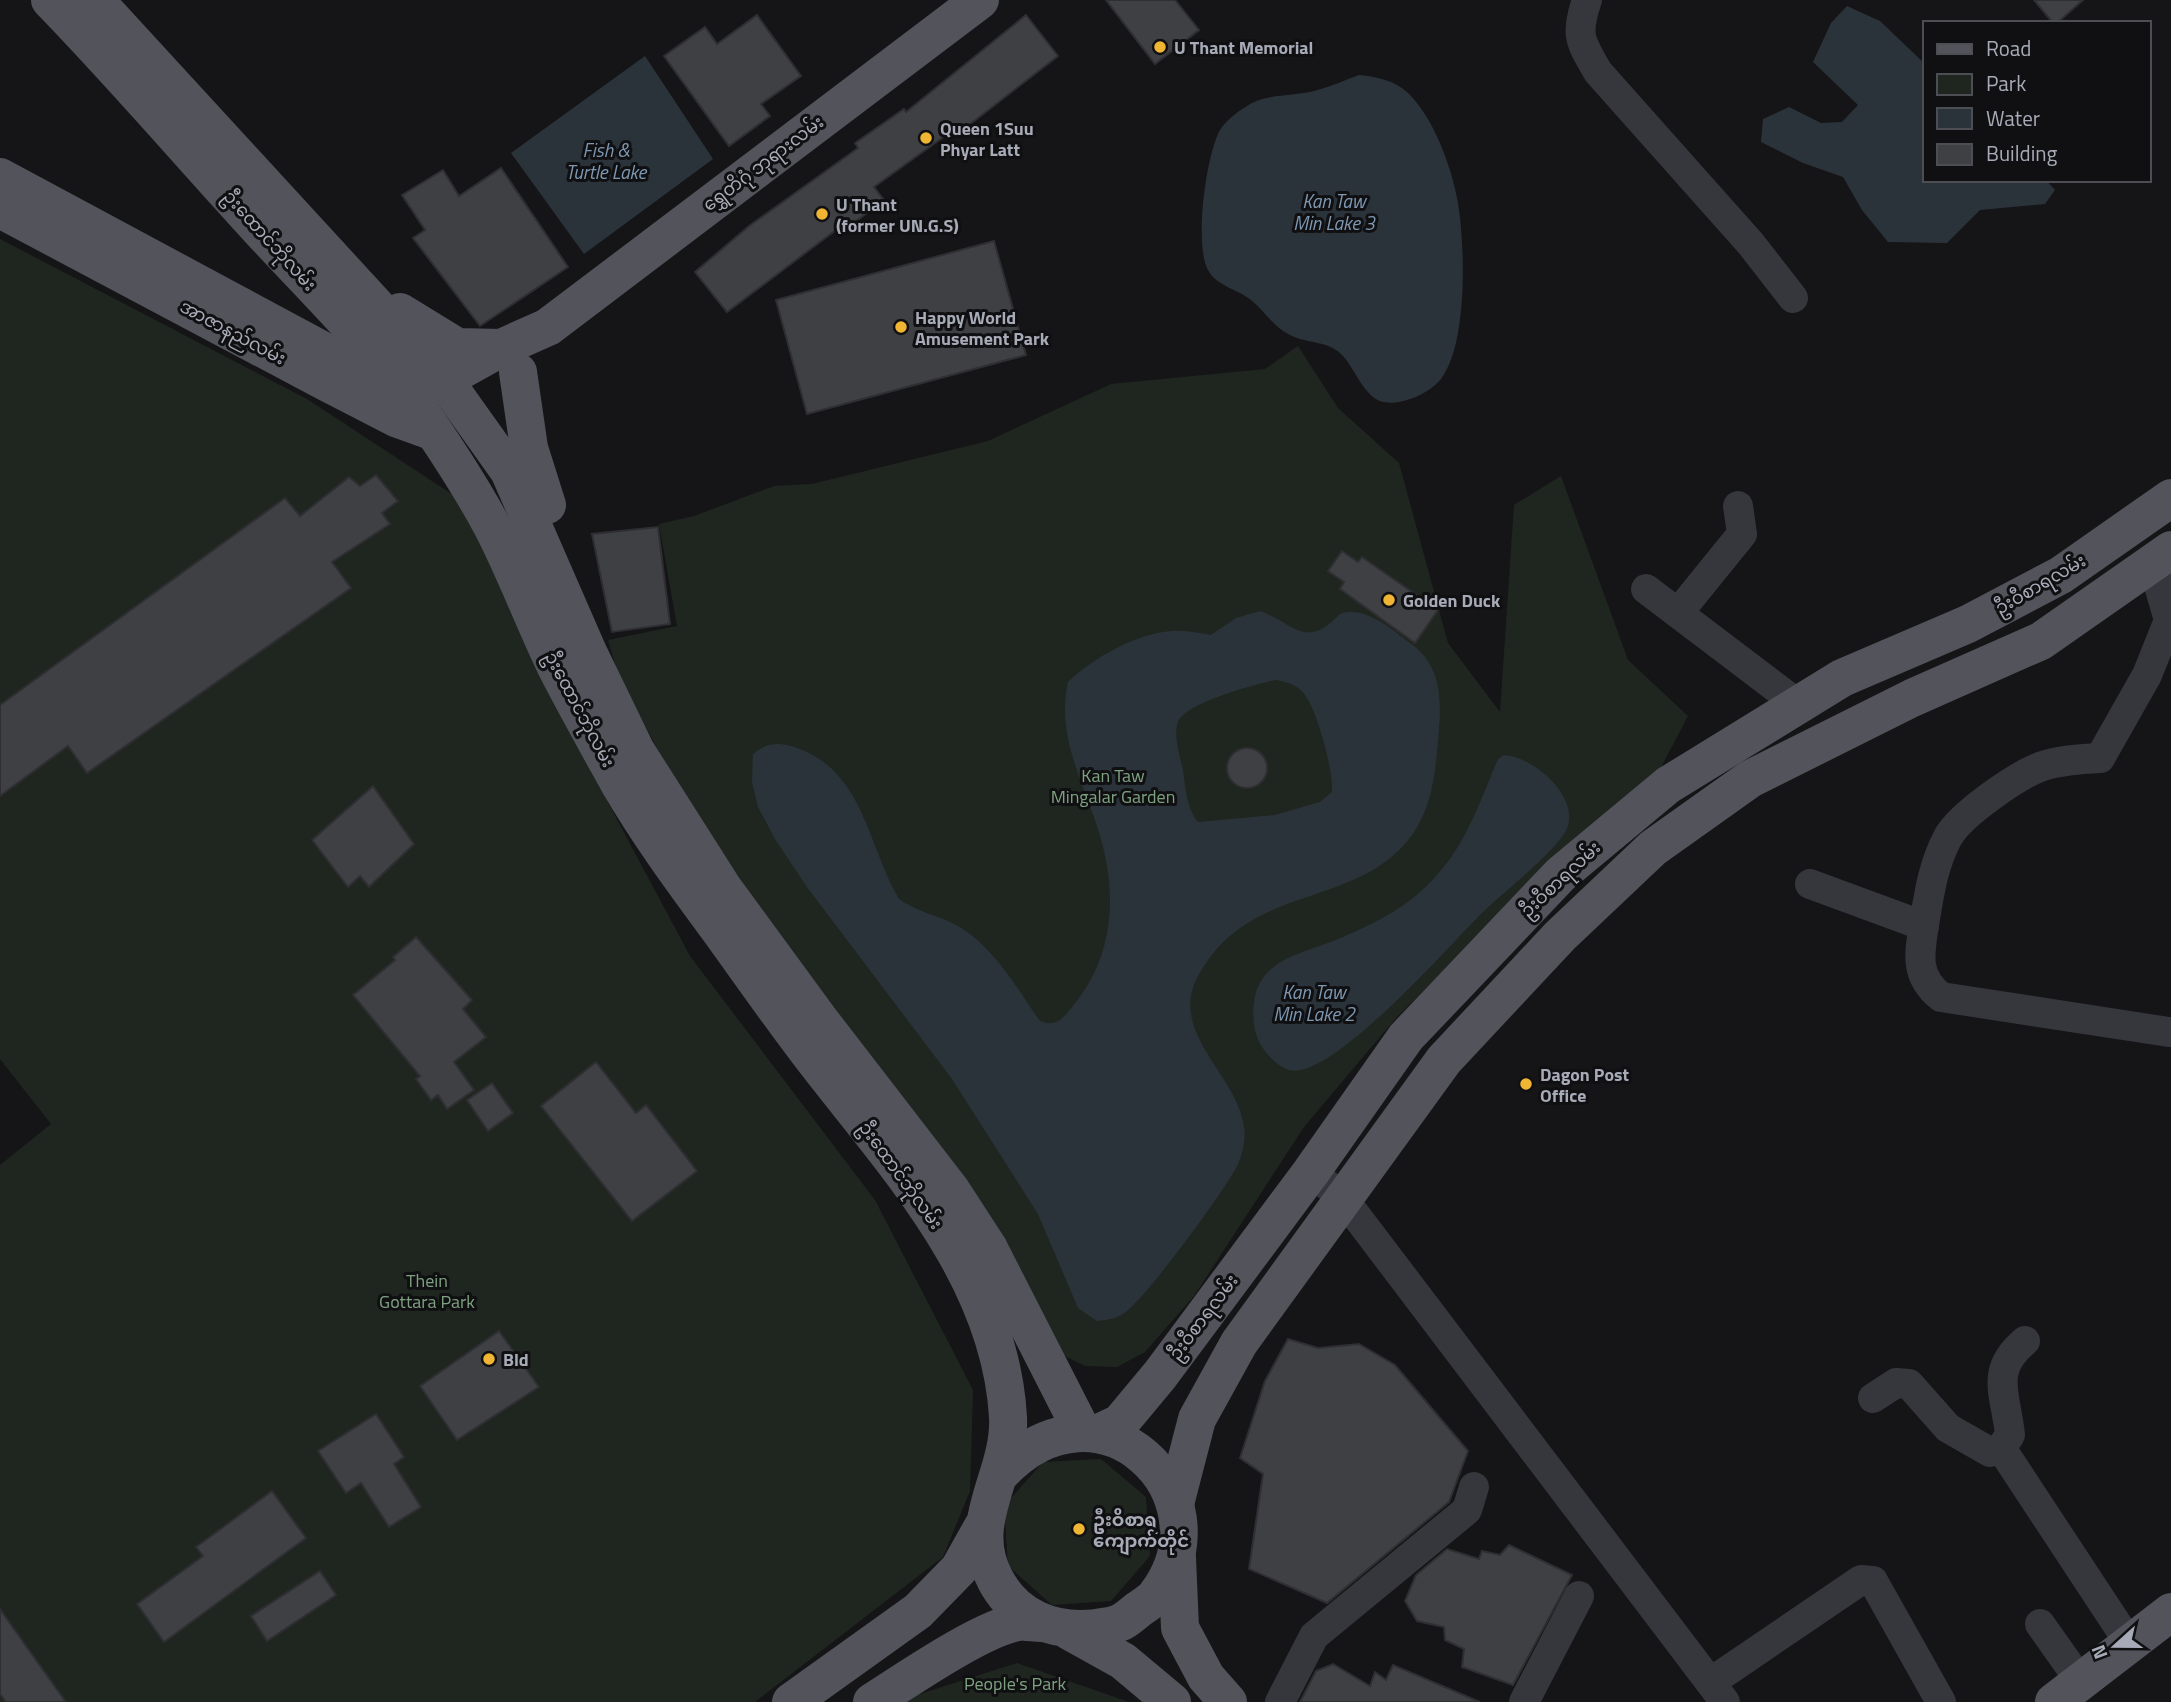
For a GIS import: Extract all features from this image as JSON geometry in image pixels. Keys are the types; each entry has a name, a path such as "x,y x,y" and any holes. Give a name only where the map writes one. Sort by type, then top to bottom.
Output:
{"main road":[{"name":"ဦးထောင်ဘိုလမ်း","path":"50,0 301,274 411,398 434,432 490,523 556,667 622,788 658,846 803,1046 916,1191 969,1275 1003,1372 1008,1423 1002,1474"},
{"name":"ဦးထောင်ဘိုလမ်း","path":"95,0 206,117 445,381 468,411 509,471 588,652 636,751 723,888 819,1019 951,1190 988,1247 1091,1433"},
{"name":"ရွှေတိဂုံ ဘုရားလမ်း","path":"468,411 510,360 548,327 980,0"},
{"name":"အာဇာနည်လမ်း","path":"0,177 263,316 411,398"},
{"name":"အာဇာနည်လမ်း","path":"0,209 398,419 434,432"},
{"path":"342,269 431,334 457,347 510,360 529,448 566,563 636,751"},
{"path":"263,316 293,301 301,274"},
{"name":"ရွှေတိဂုံ ဘုရားလမ်း","path":"411,398 445,381 510,360"},
{"path":"434,432 468,411"},
{"name":"ဦးဝီစာရလမ်း","path":"1091,1433 1120,1423 1160,1375 1311,1172 1406,1037 1561,874 1668,785 1842,678 1968,624 2061,575 2171,498"},
{"path":"1228,1702 1206,1677 1180,1628 1175,1504 1196,1419 1239,1343 1342,1197 1444,1060 1560,936 1653,848 1750,779 2041,641 2155,563 2117,537"},
{"path":"1811,697 1845,732"},
{"path":"1611,833 1638,862"},
{"path":"792,1702 918,1611 960,1569 982,1528 988,1499 1002,1474 1018,1456 1037,1443 1059,1436 1091,1433 1133,1448 1151,1463 1166,1482 1175,1504"},
{"path":"982,1528 985,1558 997,1584 1016,1607 1123,1661 1172,1702"},
{"path":"872,1702 931,1665 1018,1622 1055,1627 1117,1625 1156,1598 1177,1554"},
{"path":"2068,1692 2171,1612"}],"street":[{"path":"1587,0 1578,32 1598,72 1751,244 1793,298"},
{"path":"1678,613 1742,534 1738,506"},
{"path":"2155,563 2169,620 2159,678 2100,758 2072,759 2043,765 1974,807 1949,835 1933,871 1918,960 1927,986 1941,997 2169,1032"},
{"path":"1646,589 1678,613 1811,697"},
{"path":"1810,884 1924,926"},
{"path":"1311,1172 1342,1197 1718,1692 1861,1580 1873,1581 1941,1702"},
{"path":"1873,1398 1904,1382 1948,1428 1990,1452 2001,1448 2010,1435 2007,1405 2000,1383 2003,1366 2025,1341"},
{"path":"2001,1448 2130,1644"},
{"path":"1280,1702 1314,1636 1468,1510 1474,1487"},
{"path":"1524,1702 1579,1596"},
{"path":"2040,1624 2068,1692"}],"green space":[{"name":"Thein Gottara Park","path":"0,239 307,399 470,506 565,722 690,956 875,1200 973,1390 970,1491 943,1557 755,1702 0,1702 0,1165 51,1124 0,1059"},
{"name":"Kan Taw Mingalar Garden","path":"1298,346 1338,408 1399,463 1448,643 1500,712 1514,505 1561,476 1628,660 1688,716 1648,792 1530,886 1396,1018 1304,1127 1194,1296 1145,1352 1117,1367 1085,1366 1052,1350 722,870 619,677 608,640 677,626 659,524 694,516 774,486 812,484 988,441 1111,384 1265,369"},
{"path":"1101,1459 1146,1497 1150,1556 1111,1601 1052,1605 1008,1566 1004,1506 1043,1462"},
{"name":"People's Park","path":"1017,1663 1129,1702 898,1702 901,1700"}],"water":[{"path":"1847,6 1880,21 1923,62 1923,182 2048,182 2055,190 2045,204 1980,210 1947,243 1888,242 1862,210 1843,177 1803,163 1761,142 1763,119 1789,107 1821,123 1842,122 1858,105 1813,62 1831,23"},
{"name":"Fish & Turtle Lake","path":"645,56 713,159 584,254 511,153"},
{"name":"Kan Taw Min Lake 3","path":"1359,75 1379,78 1397,85 1408,93 1426,116 1446,159 1455,189 1460,221 1462,294 1456,343 1450,363 1441,379 1431,388 1414,398 1391,403 1377,400 1371,395 1337,351 1284,332 1246,296 1216,280 1208,270 1202,241 1210,159 1220,130 1230,118 1259,100 1314,91"},
{"path":"1260,611 1292,628 1309,633 1328,625 1340,614 1359,613 1386,625 1420,651 1433,670 1439,692 1437,757 1432,786 1424,814 1417,827 1409,839 1386,861 1359,877 1271,911 1243,926 1218,947 1197,978 1191,998 1192,1017 1207,1054 1239,1108 1244,1127 1242,1154 1215,1200 1148,1289 1123,1314 1097,1321 1078,1308 1038,1214 952,1079 807,887 775,839 758,807 752,782 753,754 769,745 791,746 819,759 837,774 862,813 888,879 899,899 963,929 975,938 1005,971 1039,1020 1045,1023 1056,1022 1068,1012 1090,982 1100,960 1110,914 1110,891 1102,843 1067,735 1065,700 1068,682 1116,648 1144,636 1172,631 1211,635 1236,618","holes":["1276,680 1292,684 1310,703 1328,756 1332,792 1320,802 1275,815 1198,822 1187,797 1177,740 1178,722 1183,715 1207,701"]},
{"name":"Kan Taw Min Lake 2","path":"1504,755 1528,762 1550,779 1559,790 1569,814 1568,826 1563,835 1543,858 1483,912 1418,979 1358,1035 1329,1057 1305,1069 1286,1069 1280,1065 1269,1056 1261,1044 1254,1024 1254,1002 1259,985 1268,972 1294,955 1383,918 1428,885 1457,849 1498,759"}],"building":[{"name":"U Thant Memorial","path":"1106,0 1175,0 1199,30 1155,64"},
{"path":"2034,0 2083,0 2059,21 2051,21"},
{"path":"757,15 801,76 761,104 770,116 729,146 664,56 705,27 717,44"},
{"path":"1026,15 1058,56 960,132 956,128 874,187 884,200 843,231 840,227 727,312 695,272 749,226 858,148 855,143 904,109 906,112"},
{"path":"501,168 568,267 480,326 413,238 425,230 402,195 443,170 459,196"},
{"name":"Happy World Amusement Park","path":"994,241 1026,355 807,414 776,300"},
{"path":"376,475 398,501 382,513 390,524 332,562 351,588 87,773 68,746 0,796 0,705 285,498 300,516 349,477 360,486"},
{"path":"658,527 670,624 612,632 592,534"},
{"name":"Golden Duck","path":"1342,551 1358,562 1362,557 1438,610 1415,643 1340,589 1344,582 1328,571"},
{"path":"1247,748 1255,749 1261,754 1266,760 1266,776 1261,782 1255,787 1247,788 1239,787 1233,782 1228,776 1227,768 1228,760 1233,754 1239,749"},
{"path":"373,786 414,844 369,887 360,876 348,887 312,840"},
{"path":"416,937 472,1000 463,1009 486,1037 454,1062 474,1090 447,1109 438,1095 431,1100 416,1079 420,1076 353,995 395,960 393,957"},
{"path":"596,1062 636,1113 646,1105 697,1171 632,1221 541,1106"},
{"path":"492,1083 513,1113 488,1131 467,1100"},
{"name":"Bld","path":"499,1331 539,1387 457,1440 420,1386"},
{"path":"1288,1339 1318,1348 1359,1344 1395,1365 1468,1451 1449,1502 1327,1603 1249,1569 1263,1474 1240,1458 1265,1381"},
{"path":"376,1414 404,1457 394,1464 421,1507 389,1527 361,1483 346,1493 318,1451"},
{"path":"272,1491 306,1538 164,1642 137,1604 203,1556 196,1547"},
{"path":"1509,1545 1572,1575 1513,1685 1462,1667 1464,1649 1445,1640 1444,1627 1417,1621 1405,1601 1416,1575 1447,1549 1479,1559 1482,1551 1500,1555"},
{"path":"320,1571 336,1595 267,1641 251,1616"},
{"path":"0,1609 66,1702 6,1702 0,1694"},
{"path":"1333,1664 1370,1686 1375,1672 1386,1680 1393,1665 1480,1702 1300,1702 1316,1671"}],"place":[{"name":"U Thant Memorial","path":"1160,47"},
{"name":"Queen 1Suu Phyar Latt","path":"926,138"},
{"name":"U Thant (former UN.G.S)","path":"822,214"},
{"name":"Happy World Amusement Park","path":"901,327"},
{"name":"Golden Duck","path":"1389,600"},
{"name":"Dagon Post Office","path":"1526,1084"},
{"name":"Bld","path":"489,1359"},
{"name":"ဦးဝိစာရ ကျောက်တိုင်","path":"1079,1529"}]}
